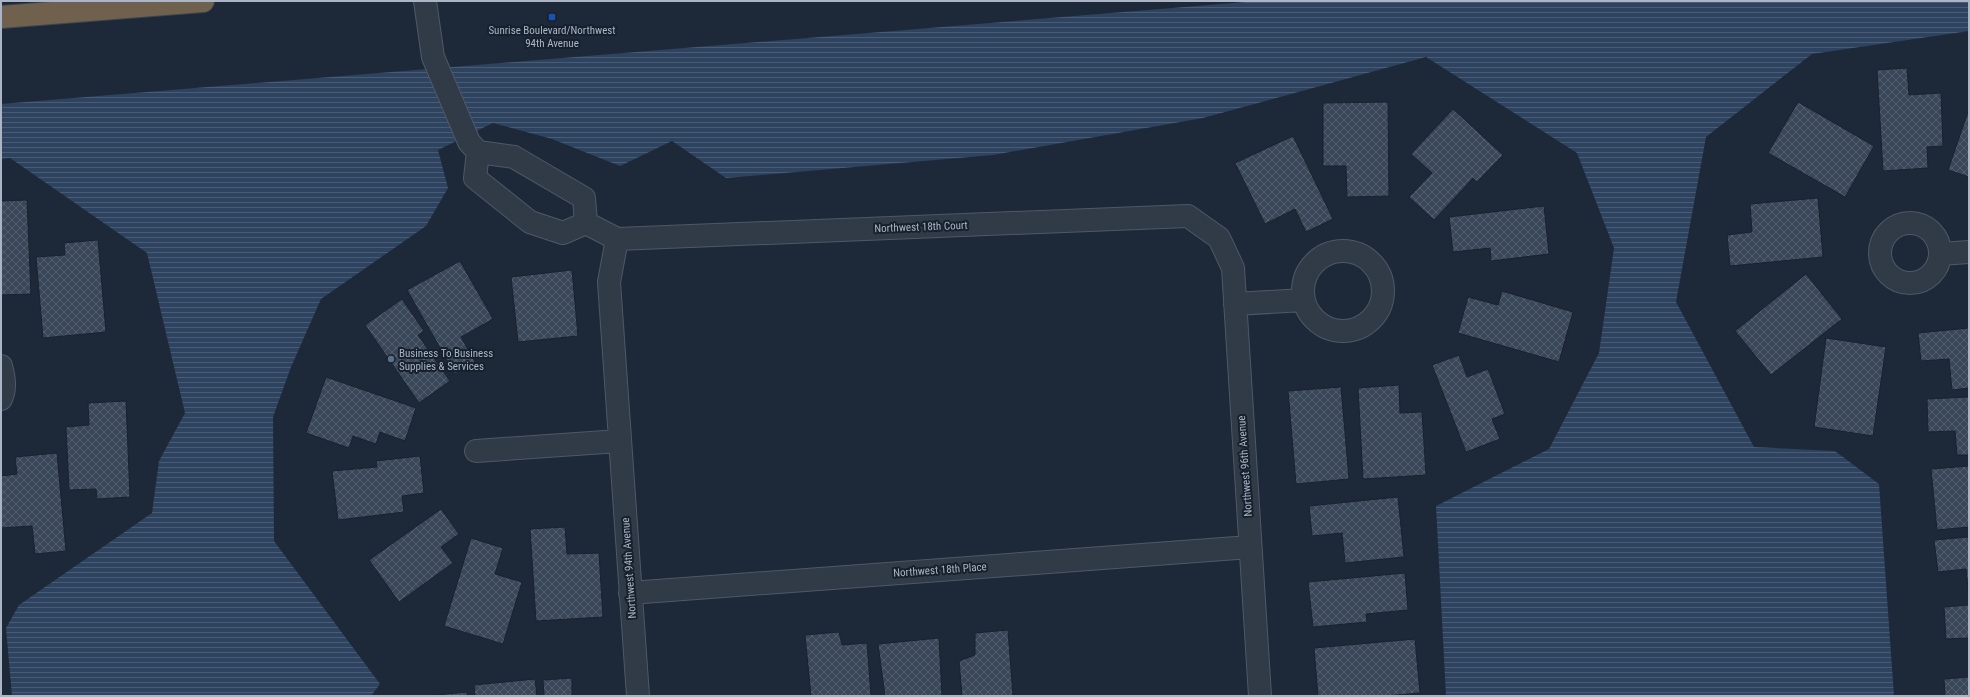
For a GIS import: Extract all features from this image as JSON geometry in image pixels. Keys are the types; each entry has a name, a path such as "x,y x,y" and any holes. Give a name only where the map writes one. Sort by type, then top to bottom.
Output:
{"highway":[{"path":"1,17 203,1"}],"street":[{"path":"425,1 433,57 474,147 475,178 530,222 563,232 586,223 617,239"},
{"path":"474,147 514,157 584,198 586,223"},
{"name":"Northwest 18th Court","path":"617,239 1188,216 1219,238"},
{"name":"Northwest 96th Avenue","path":"1219,238 1232,268 1260,696"},
{"name":"Northwest 94th Avenue","path":"617,239 609,282 638,696"},
{"path":"1940,254 1969,252"},
{"path":"1235,304 1304,300"},
{"path":"1,366 5,380 1,399"},
{"path":"476,451 619,441"},
{"name":"Northwest 18th Place","path":"630,593 1250,547"}],"water":[{"path":"1258,1 1969,1 1969,31 1812,54 1706,137 1676,302 1754,447 1835,451 1879,484 1894,696 1446,696 1436,506 1549,449 1599,353 1614,248 1577,153 1426,57 1203,118 993,155 726,178 672,141 620,166 552,139 493,123 438,150 448,188 426,226 321,299 291,367 273,417 274,541 380,684 371,696 12,696 6,628 19,605 152,513 159,461 185,413 147,253 10,158 1,159 1,104"}],"building":[{"path":"1907,68 1909,95 1941,93 1943,146 1927,147 1928,168 1883,171 1877,70"},
{"path":"1388,102 1389,196 1347,197 1346,166 1323,166 1323,103"},
{"path":"1798,102 1874,146 1845,197 1768,153"},
{"path":"1453,109 1503,155 1477,182 1473,178 1434,220 1409,197 1432,173 1411,154"},
{"path":"1969,109 1969,177 1948,170"},
{"path":"1293,136 1333,219 1306,232 1295,209 1265,224 1235,163"},
{"path":"1818,198 1823,257 1730,266 1727,235 1752,232 1750,204"},
{"path":"27,200 31,294 1,295 1,201"},
{"path":"1544,206 1549,254 1491,261 1490,248 1453,252 1449,217"},
{"path":"98,240 106,332 43,338 36,257 65,255 64,243"},
{"path":"460,261 493,319 461,337 475,362 455,374 407,290"},
{"path":"572,270 578,336 518,342 511,277"},
{"path":"1806,274 1842,319 1771,375 1735,331"},
{"path":"1502,291 1573,312 1559,362 1458,333 1468,297 1498,305"},
{"path":"402,299 424,331 418,335 450,381 419,403 365,325"},
{"path":"1969,328 1969,388 1952,390 1949,359 1921,361 1918,333"},
{"path":"1826,338 1886,347 1873,436 1814,427"},
{"path":"1459,355 1467,377 1488,369 1505,414 1492,419 1500,439 1466,452 1432,365"},
{"path":"326,377 416,408 405,441 380,432 376,444 353,436 349,448 306,433"},
{"path":"1399,385 1400,413 1422,412 1426,475 1363,479 1358,388"},
{"path":"1341,387 1349,479 1296,484 1288,391"},
{"path":"1969,397 1969,455 1957,455 1955,431 1928,432 1927,399"},
{"path":"126,401 130,497 97,499 96,489 69,490 66,427 89,425 88,403"},
{"path":"57,453 66,551 35,554 32,526 1,528 1,476 17,474 15,457"},
{"path":"420,456 424,493 402,496 404,512 338,520 332,471 377,467 376,461"},
{"path":"1969,466 1969,527 1937,530 1931,469"},
{"path":"1398,497 1404,557 1345,563 1342,533 1312,536 1309,506"},
{"path":"441,509 459,534 441,547 453,563 399,602 369,560"},
{"path":"565,527 567,554 599,553 603,617 536,621 530,529"},
{"path":"1969,537 1969,598 1966,569 1938,572 1934,540"},
{"path":"471,538 503,548 495,574 522,582 503,644 444,626"},
{"path":"1405,573 1408,610 1366,614 1367,622 1313,627 1308,582"},
{"path":"1969,605 1969,638 1946,639 1944,607"},
{"path":"1008,630 1013,696 962,696 959,661 975,655 975,633"},
{"path":"839,632 842,645 867,643 871,696 811,696 805,635"},
{"path":"939,638 942,696 885,696 878,644"},
{"path":"1415,639 1420,693 1385,696 1318,696 1314,648"},
{"path":"1969,677 1969,696 1945,696 1944,679"},
{"path":"572,678 572,696 544,696 543,680"},
{"path":"535,679 537,696 475,696 474,685"},
{"path":"467,692 467,696 426,696"}],"place":[{"name":"Sunrise Boulevard/Northwest 94th Avenue","path":"552,17"},
{"name":"Business To Business Supplies & Services","path":"391,359"}]}
